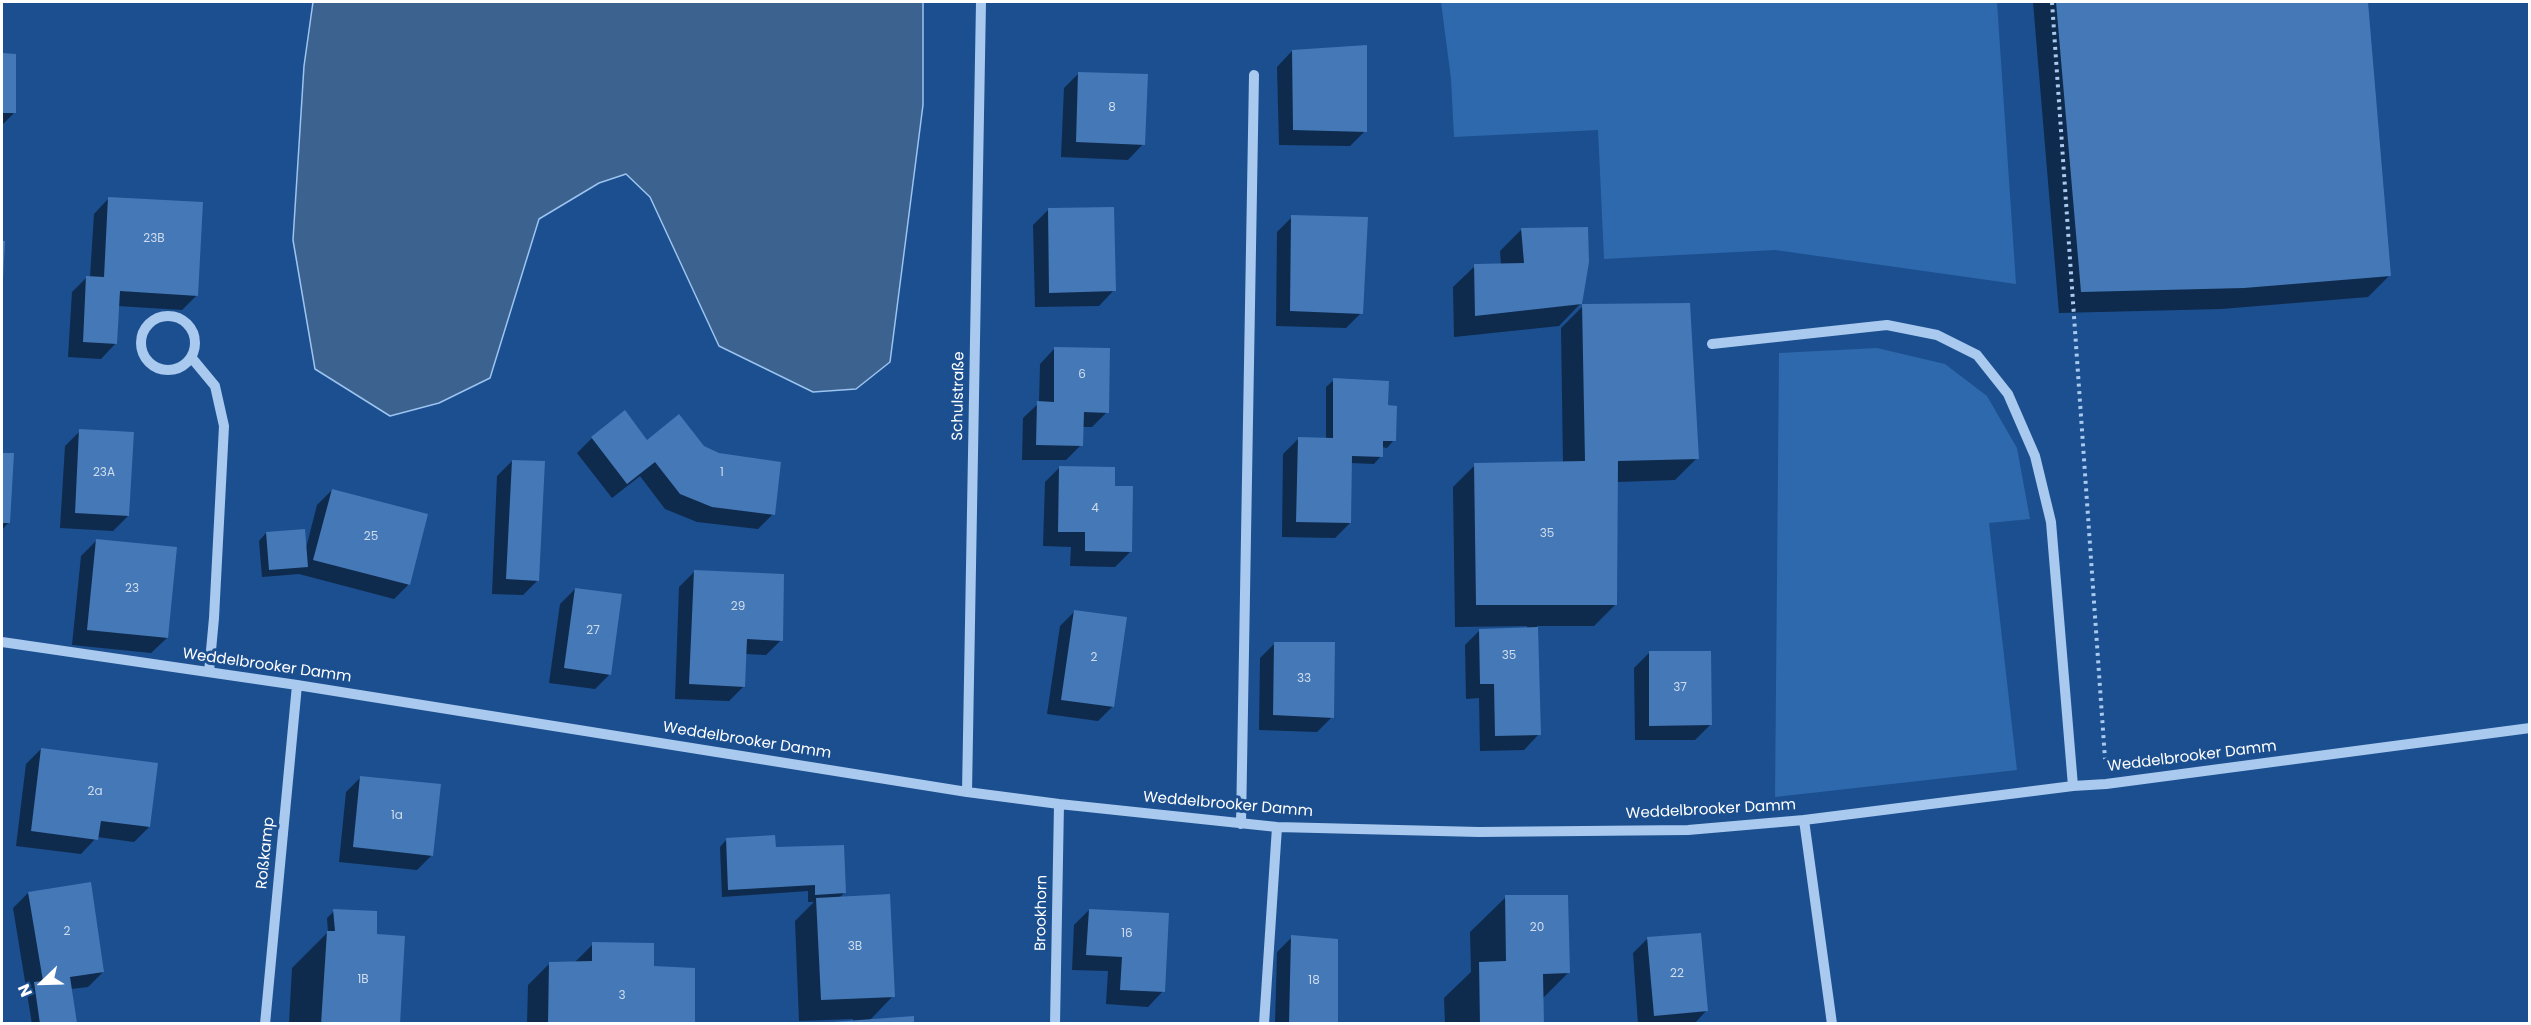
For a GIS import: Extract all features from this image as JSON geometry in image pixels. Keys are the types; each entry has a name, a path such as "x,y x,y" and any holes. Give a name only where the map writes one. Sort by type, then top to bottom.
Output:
{"street":[{"name":"Schulstraße","path":"967,792 981,2"},
{"path":"1241,824 1254,75"},
{"path":"162,316 180,318 187,323 195,339 191,357 186,363 169,370 153,365 147,358 141,342 147,325 162,316"},
{"path":"1712,344 1887,325 1937,334 1977,355 2008,394 2035,456 2051,522 2073,786"},
{"path":"191,357 215,386 224,426 209,672"},
{"name":"Weddelbrooker Damm","path":"2,642 297,685 967,792 1277,827 1479,832 1688,830 1804,820 2073,786 2106,784 2529,728"},
{"name":"Roßkamp","path":"265,1023 297,685"},
{"name":"Brookhorn","path":"1055,1023 1059,804"},
{"path":"1804,820 1832,1023"},
{"path":"1264,1023 1277,827"}],"path":[{"path":"2052,2 2106,784"}],"shaded area":[{"path":"313,2 923,2 923,105 890,362 856,389 813,392 719,346 650,197 626,174 599,183 539,219 490,378 439,403 390,416 315,369 293,240 304,66"},
{"path":"1441,2 1997,2 2016,284 1775,250 1604,259 1598,130 1454,137 1451,79"},
{"path":"1877,348 1945,364 1987,396 2017,448 2030,519 1989,523 2017,770 1775,797 1779,353"}],"building":[{"path":"2056,2 2368,2 2391,276 2244,288 2081,292"},
{"path":"1367,45 1367,132 1293,130 1292,50"},
{"path":"2,53 16,54 16,113 2,113"},
{"path":"1078,72 1148,74 1145,145 1076,142"},
{"path":"108,197 203,202 198,296 120,291 117,344 83,342 86,276 104,277"},
{"path":"1114,207 1116,291 1049,293 1048,208"},
{"path":"1291,215 1368,217 1363,314 1290,311"},
{"path":"1588,227 1589,262 1582,304 1475,316 1474,264 1524,263 1521,228"},
{"path":"2,241 5,241 3,279 2,279"},
{"path":"1690,303 1699,459 1618,461 1617,605 1476,605 1474,463 1585,461 1582,304"},
{"path":"1054,347 1110,348 1109,413 1084,412 1083,446 1036,445 1037,401 1054,402"},
{"path":"1333,378 1389,381 1388,405 1397,406 1396,441 1383,441 1383,457 1352,456 1351,523 1296,522 1298,437 1333,438"},
{"path":"625,410 647,440 679,414 704,446 719,453 781,462 775,515 712,507 680,494 655,462 627,484 591,437"},
{"path":"79,429 134,432 129,516 75,513"},
{"path":"2,453 14,453 10,523 2,523"},
{"path":"512,460 545,461 539,581 506,579"},
{"path":"1059,466 1115,467 1115,486 1133,486 1132,552 1085,551 1085,532 1058,532"},
{"path":"332,489 428,514 410,585 313,560"},
{"path":"305,529 308,567 269,570 266,532"},
{"path":"96,539 177,547 168,638 87,630"},
{"path":"694,570 784,574 783,641 747,639 745,687 689,684"},
{"path":"575,588 622,594 611,675 564,668"},
{"path":"1074,610 1127,617 1114,707 1061,700"},
{"path":"1538,627 1541,735 1495,736 1494,684 1480,684 1479,629"},
{"path":"1274,642 1335,642 1334,718 1273,715"},
{"path":"1649,651 1711,651 1712,725 1649,726"},
{"path":"41,748 158,763 150,827 101,821 98,840 31,831"},
{"path":"360,776 441,784 433,856 353,847"},
{"path":"775,835 776,847 844,845 846,893 815,895 815,885 728,890 726,838"},
{"path":"91,882 104,972 70,977 77,1023 40,1024 34,982 43,981 28,892"},
{"path":"890,894 895,997 821,1000 816,898"},
{"path":"1505,895 1568,895 1570,973 1543,974 1544,1024 1480,1024 1479,962 1506,961"},
{"path":"333,909 377,911 377,934 405,936 400,1024 321,1024 327,931 335,931"},
{"path":"1089,909 1169,913 1165,992 1120,990 1122,957 1086,955"},
{"path":"1701,933 1708,1011 1654,1016 1647,937"},
{"path":"1291,935 1338,939 1338,1024 1289,1024"},
{"path":"592,942 654,943 654,966 695,968 695,1024 548,1024 549,962 592,961"},
{"path":"914,1016 914,1024 832,1024 832,1022"}]}
